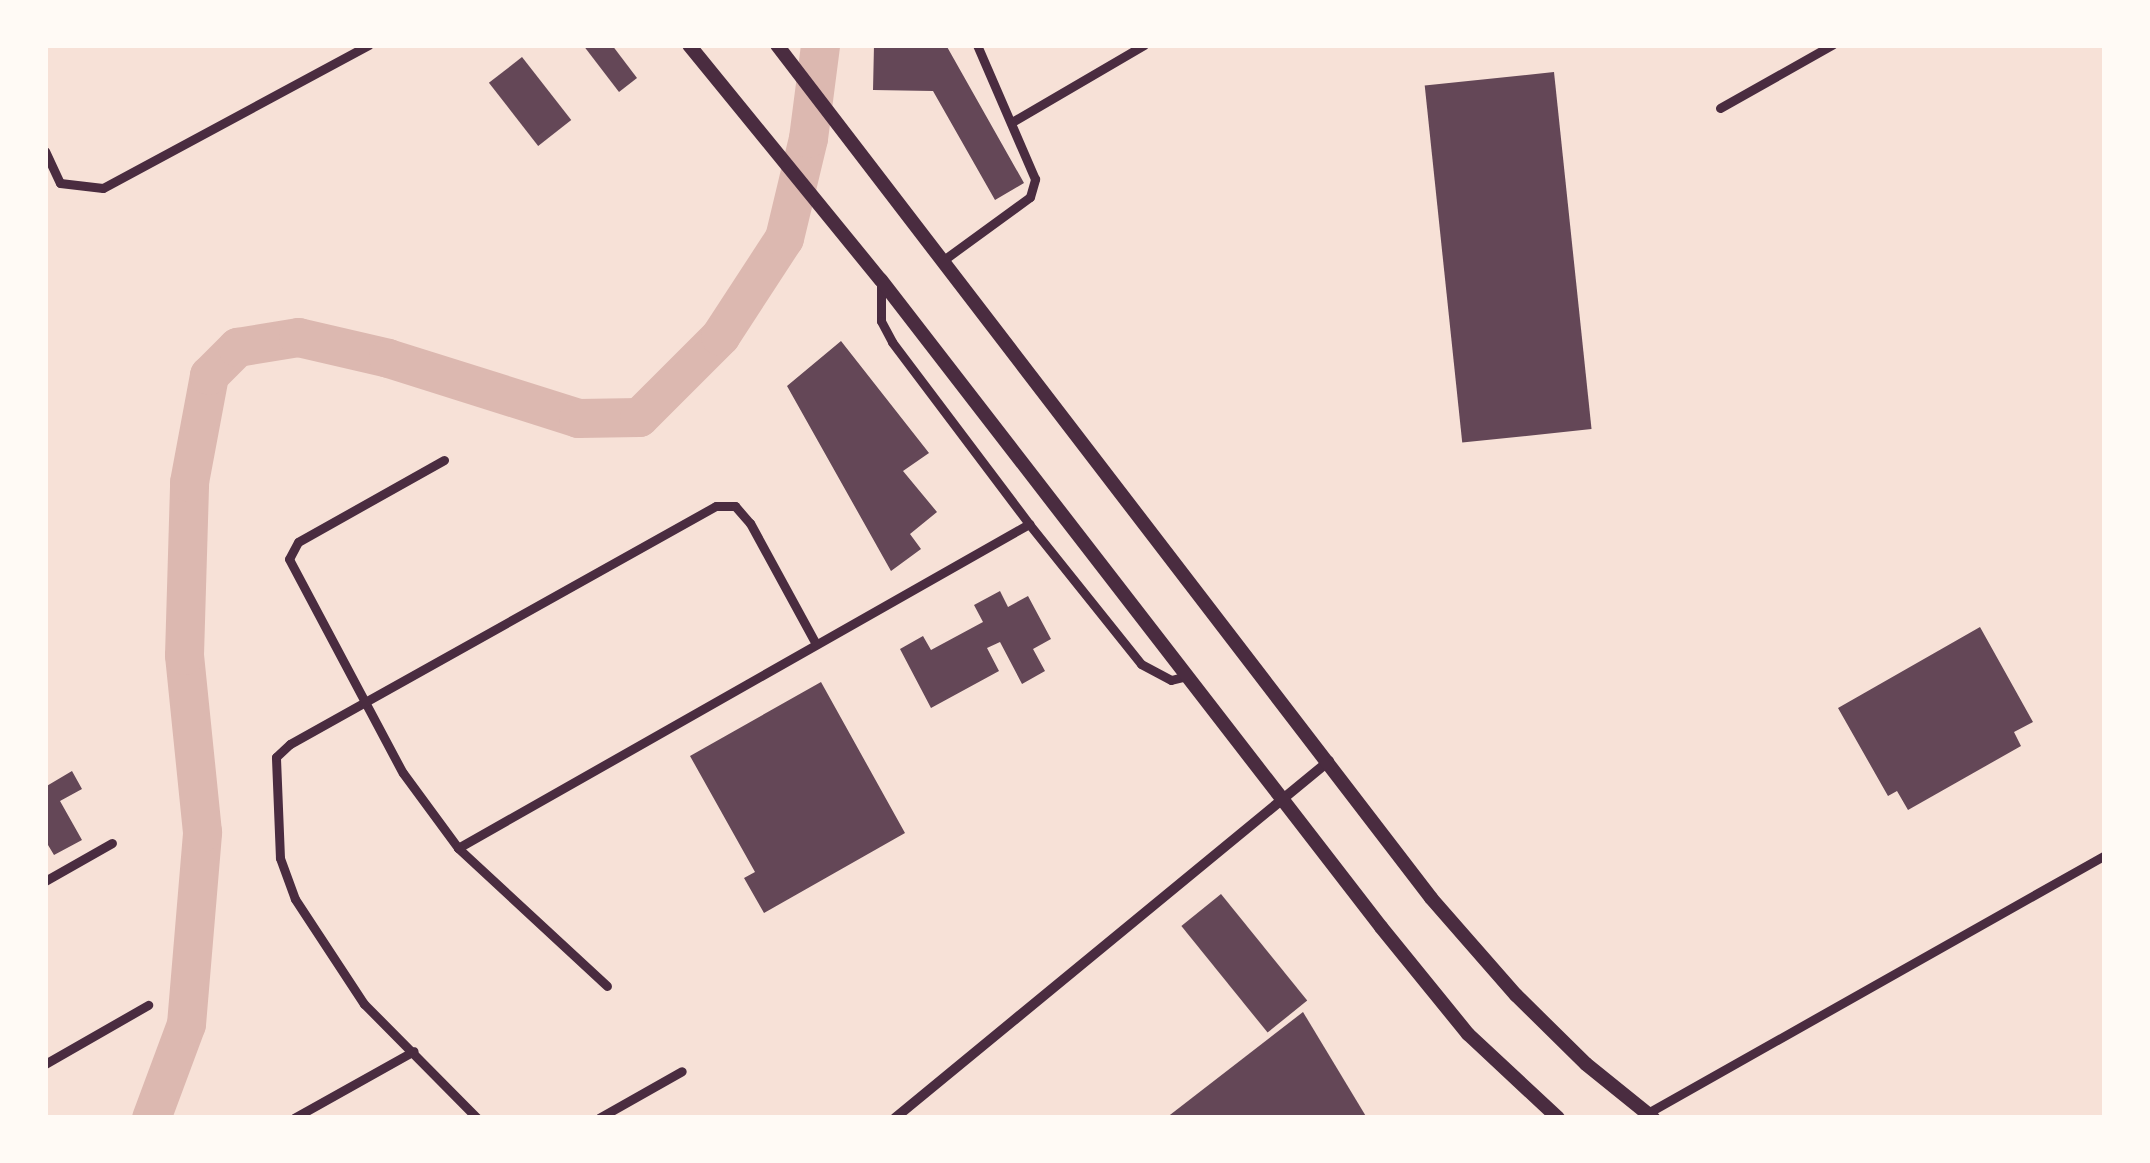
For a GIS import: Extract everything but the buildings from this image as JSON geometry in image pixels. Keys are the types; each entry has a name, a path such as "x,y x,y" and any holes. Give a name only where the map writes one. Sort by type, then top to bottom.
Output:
{"main road":[{"path":"689,45 881,280 1279,800 1468,1034 1558,1118"},
{"path":"776,45 886,182 1456,929 1586,1064 1650,1116"}],"street":[{"path":"45,151 60,183 104,188 369,45"},
{"path":"945,259 1030,197 1035,179 982,67 977,45"},
{"path":"1012,122 1144,45"},
{"path":"1720,108 1832,45"},
{"path":"881,280 881,321 892,341 1029,524 1141,664 1171,680 1187,676"},
{"path":"444,460 298,542 289,559 403,772 458,848 607,986"},
{"path":"477,1118 364,1004 295,899 280,858 276,757 716,506 735,506 750,523 816,644"},
{"path":"458,848 1029,524"},
{"path":"895,1118 1329,761"},
{"path":"45,881 112,843"},
{"path":"1650,1116 2105,855"},
{"path":"45,1064 148,1005"},
{"path":"294,1118 414,1051"},
{"path":"598,1118 682,1071"}],"waterway":[{"path":"151,1118 186,1024 202,832 184,655 189,482 209,375 237,347 298,337 388,358 578,418 639,417 720,336 784,238 808,138 820,45"}]}
